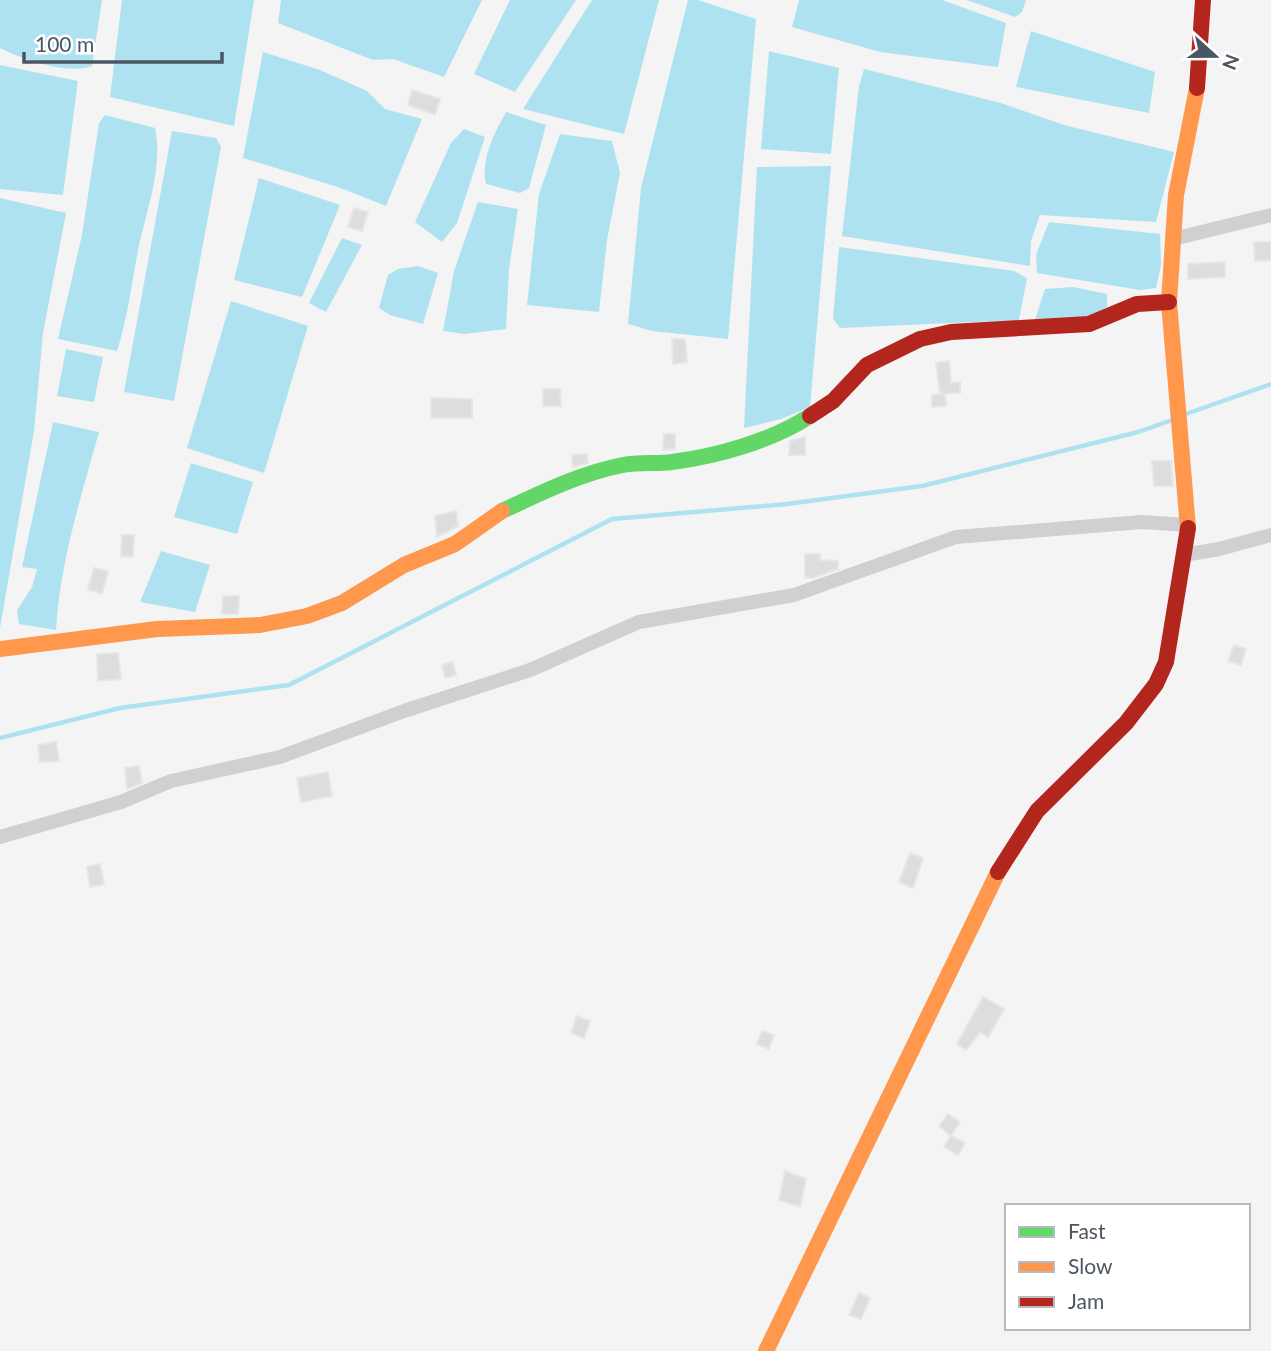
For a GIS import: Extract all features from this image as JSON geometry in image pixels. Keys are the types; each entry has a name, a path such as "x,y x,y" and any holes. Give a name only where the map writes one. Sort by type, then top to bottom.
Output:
{"street":[{"path":"766,1351 1004,860 1037,812 1134,713 1159,682 1166,662 1189,525 1169,302 1176,195 1198,83 1203,0"},
{"path":"1173,239 1271,215"},
{"path":"0,649 156,629 260,625 307,616 342,603 404,565 455,544 498,513 563,483 624,465 673,461 748,444 793,427 833,401 867,365 920,339 951,332 990,332 1089,324 1137,304 1169,302"},
{"path":"0,837 121,802 171,781 293,752 404,710 530,670 639,622 794,595 956,537 1142,522 1189,525"},
{"path":"1184,555 1271,535"}],"water":[{"path":"0,0 102,0 92,66 70,69 58,67 0,48"},
{"path":"122,0 254,0 234,126 110,97"},
{"path":"281,0 482,0 444,77 393,59 373,60 278,23"},
{"path":"510,0 576,0 515,92 474,74"},
{"path":"592,0 659,0 624,134 523,109"},
{"path":"688,0 698,0 756,19 728,339 652,331 628,324 641,188"},
{"path":"799,0 942,0 1006,23 998,67 880,52 792,27"},
{"path":"967,0 1026,0 1022,12 1015,17"},
{"path":"1031,31 1155,72 1149,113 1016,87"},
{"path":"769,51 839,68 831,154 761,149"},
{"path":"263,52 320,70 367,91 385,109 422,119 386,206 338,187 243,158"},
{"path":"0,65 78,81 63,195 0,189"},
{"path":"864,69 1001,103 1064,125 1174,152 1156,222 1040,215 1031,241 1030,266 842,236 859,86"},
{"path":"506,112 546,125 529,188 520,193 486,184 487,156"},
{"path":"105,115 155,128 157,144 152,192 117,351 58,339 82,235 99,123"},
{"path":"464,129 485,137 457,223 442,242 415,222 451,143"},
{"path":"172,131 216,138 221,147 174,401 124,392"},
{"path":"560,134 612,141 620,173 607,240 599,312 527,305 539,194"},
{"path":"831,166 810,407 781,419 744,428 757,167"},
{"path":"259,178 340,205 302,297 234,280"},
{"path":"0,198 66,213 43,333 34,431 0,628"},
{"path":"478,202 518,209 509,269 506,329 464,334 443,331 454,271"},
{"path":"1049,222 1160,234 1161,265 1156,288 1140,290 1037,273 1036,255"},
{"path":"342,238 362,245 326,312 309,303"},
{"path":"839,247 1014,271 1027,278 1019,320 840,328 833,319"},
{"path":"418,266 438,273 423,324 390,315 379,308 388,275 398,269"},
{"path":"1073,287 1107,294 1107,307 1088,317 1035,320 1045,289"},
{"path":"231,301 308,326 264,473 187,448"},
{"path":"66,349 103,357 94,402 57,396"},
{"path":"53,422 99,432 67,555 56,630 19,624 17,610 32,587 37,569 22,567"},
{"path":"191,463 253,482 237,534 174,517"},
{"path":"161,551 210,565 195,612 140,602"}],"building":[{"path":"412,90 440,99 435,115 408,105"},
{"path":"354,208 368,212 362,231 348,227"},
{"path":"1254,242 1271,242 1271,260 1255,261"},
{"path":"1225,262 1225,277 1188,279 1188,264"},
{"path":"672,339 685,339 687,362 673,364"},
{"path":"949,361 951,383 960,382 960,393 940,394 936,363"},
{"path":"543,389 560,389 561,406 543,406"},
{"path":"945,394 946,406 932,407 932,395"},
{"path":"431,398 472,399 472,418 431,418"},
{"path":"664,434 675,434 675,449 663,450"},
{"path":"805,437 805,455 789,455 790,441"},
{"path":"587,454 588,463 573,467 572,455"},
{"path":"1152,461 1171,461 1173,486 1154,486"},
{"path":"456,511 458,526 437,537 435,516"},
{"path":"122,535 134,535 133,557 121,556"},
{"path":"805,554 820,554 820,560 838,561 838,569 813,578 805,577"},
{"path":"94,568 108,571 102,594 88,589"},
{"path":"223,596 239,596 238,614 222,614"},
{"path":"1234,645 1246,649 1241,665 1228,661"},
{"path":"118,653 121,679 98,681 97,654"},
{"path":"453,662 456,675 445,678 442,665"},
{"path":"56,742 59,761 40,762 38,745"},
{"path":"139,766 142,783 127,789 125,768"},
{"path":"328,772 332,796 301,802 297,778"},
{"path":"910,853 923,858 913,888 899,882"},
{"path":"100,864 104,884 90,887 87,867"},
{"path":"983,997 1004,1009 988,1037 980,1032 966,1050 957,1044"},
{"path":"577,1016 590,1021 584,1038 571,1033"},
{"path":"762,1031 774,1035 769,1049 757,1044"},
{"path":"948,1114 960,1122 951,1136 939,1126"},
{"path":"951,1136 965,1143 958,1155 944,1147"},
{"path":"785,1171 806,1179 800,1207 779,1200"},
{"path":"859,1293 870,1298 861,1319 849,1315"}],"waterway":[{"path":"1186,414 1271,384"},
{"path":"0,738 120,708 289,685 612,519 787,504 922,486 1138,432 1175,419"}],"traffic: fast":[{"path":"502,511 592,473 623,465 672,462 707,456 761,440 810,416"}],"traffic: slow":[{"path":"1188,528 1169,302 1176,195 1197,88"},
{"path":"0,649 157,629 260,625 307,616 342,603 404,565 455,544 502,511"},
{"path":"766,1351 998,872"}],"traffic: jam":[{"path":"1197,88 1203,0"},
{"path":"810,416 833,401 867,365 920,339 951,332 1089,324 1137,304 1169,302"},
{"path":"998,872 1037,811 1126,723 1156,684 1166,662 1188,528"}]}
